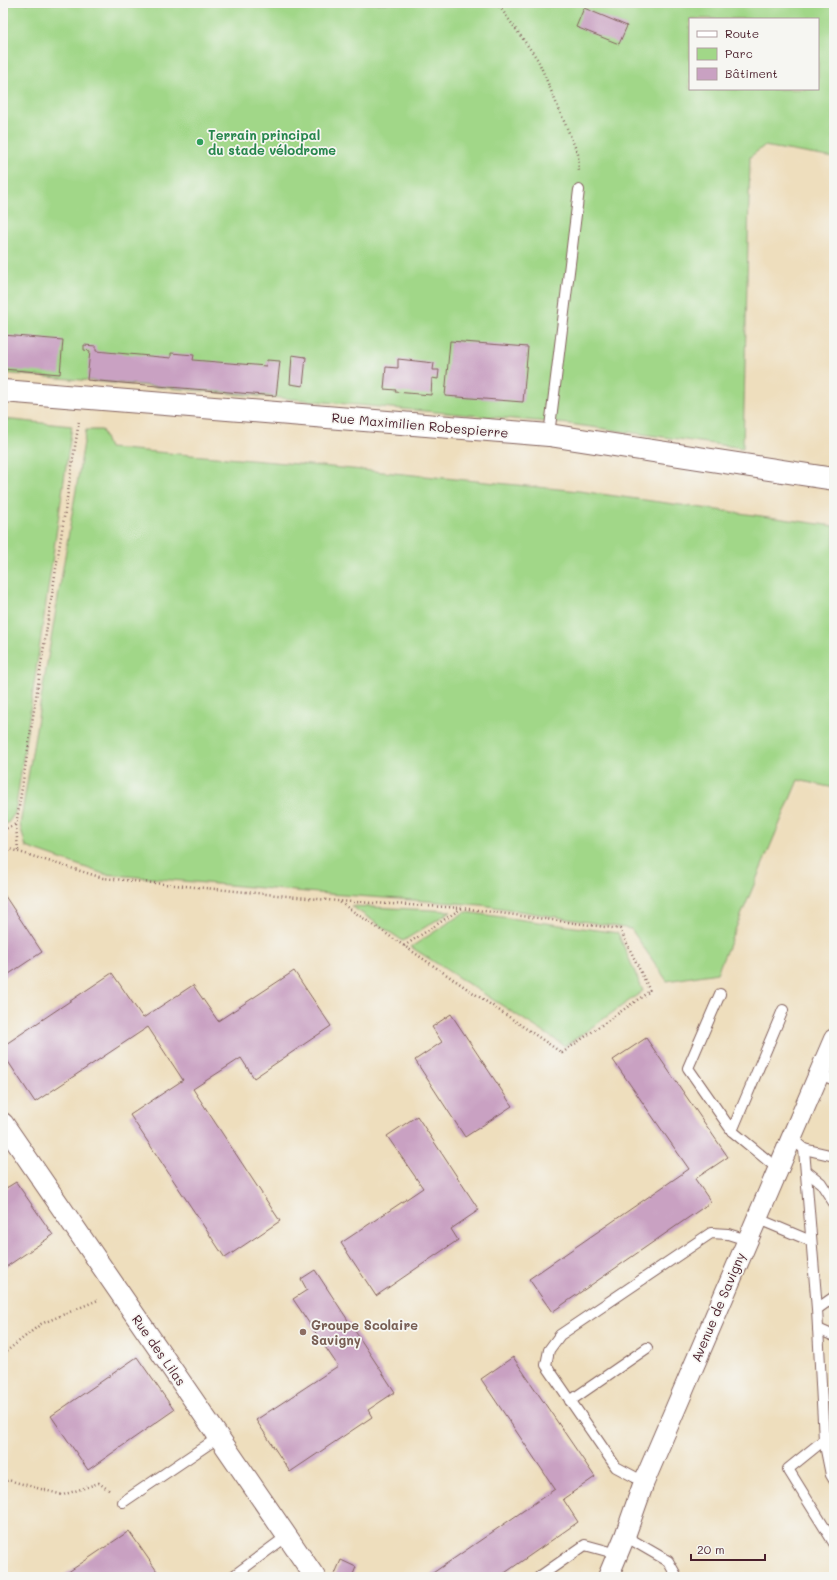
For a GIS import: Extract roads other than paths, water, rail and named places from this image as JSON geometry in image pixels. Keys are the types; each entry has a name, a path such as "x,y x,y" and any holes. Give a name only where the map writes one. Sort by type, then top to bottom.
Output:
{"street":[{"name":"Rue Maximilien Robespierre","path":"3,391 549,435 834,479"},
{"name":"Avenue de Savigny","path":"608,1577 625,1536 644,1482 756,1218 778,1169 798,1144 827,1077 834,1039"},
{"name":"Rue des Lilas","path":"5,1130 119,1291 287,1536 307,1573"}],"lane":[{"path":"549,435 579,190"},
{"path":"720,994 688,1068 732,1131 778,1169"},
{"path":"732,1131 783,1010"},
{"path":"798,1144 834,1156"},
{"path":"798,1144 806,1171 817,1309 824,1440 831,1475 834,1480"},
{"path":"806,1171 822,1183 834,1203"},
{"path":"756,1218 811,1241"},
{"path":"644,1482 616,1467 546,1365 549,1350 560,1335 711,1233 728,1234 747,1240"},
{"path":"817,1309 834,1297"},
{"path":"818,1329 834,1336"},
{"path":"570,1400 647,1348"},
{"path":"834,1434 824,1440 788,1470 834,1542"},
{"path":"123,1502 219,1437"},
{"path":"232,1577 287,1536"},
{"path":"625,1536 668,1561 677,1577"},
{"path":"538,1577 585,1545 618,1554"}],"place":[{"name":"Terrain principal du stade vélodrome","path":"200,142"},
{"name":"Groupe Scolaire Savigny","path":"303,1332"}]}
